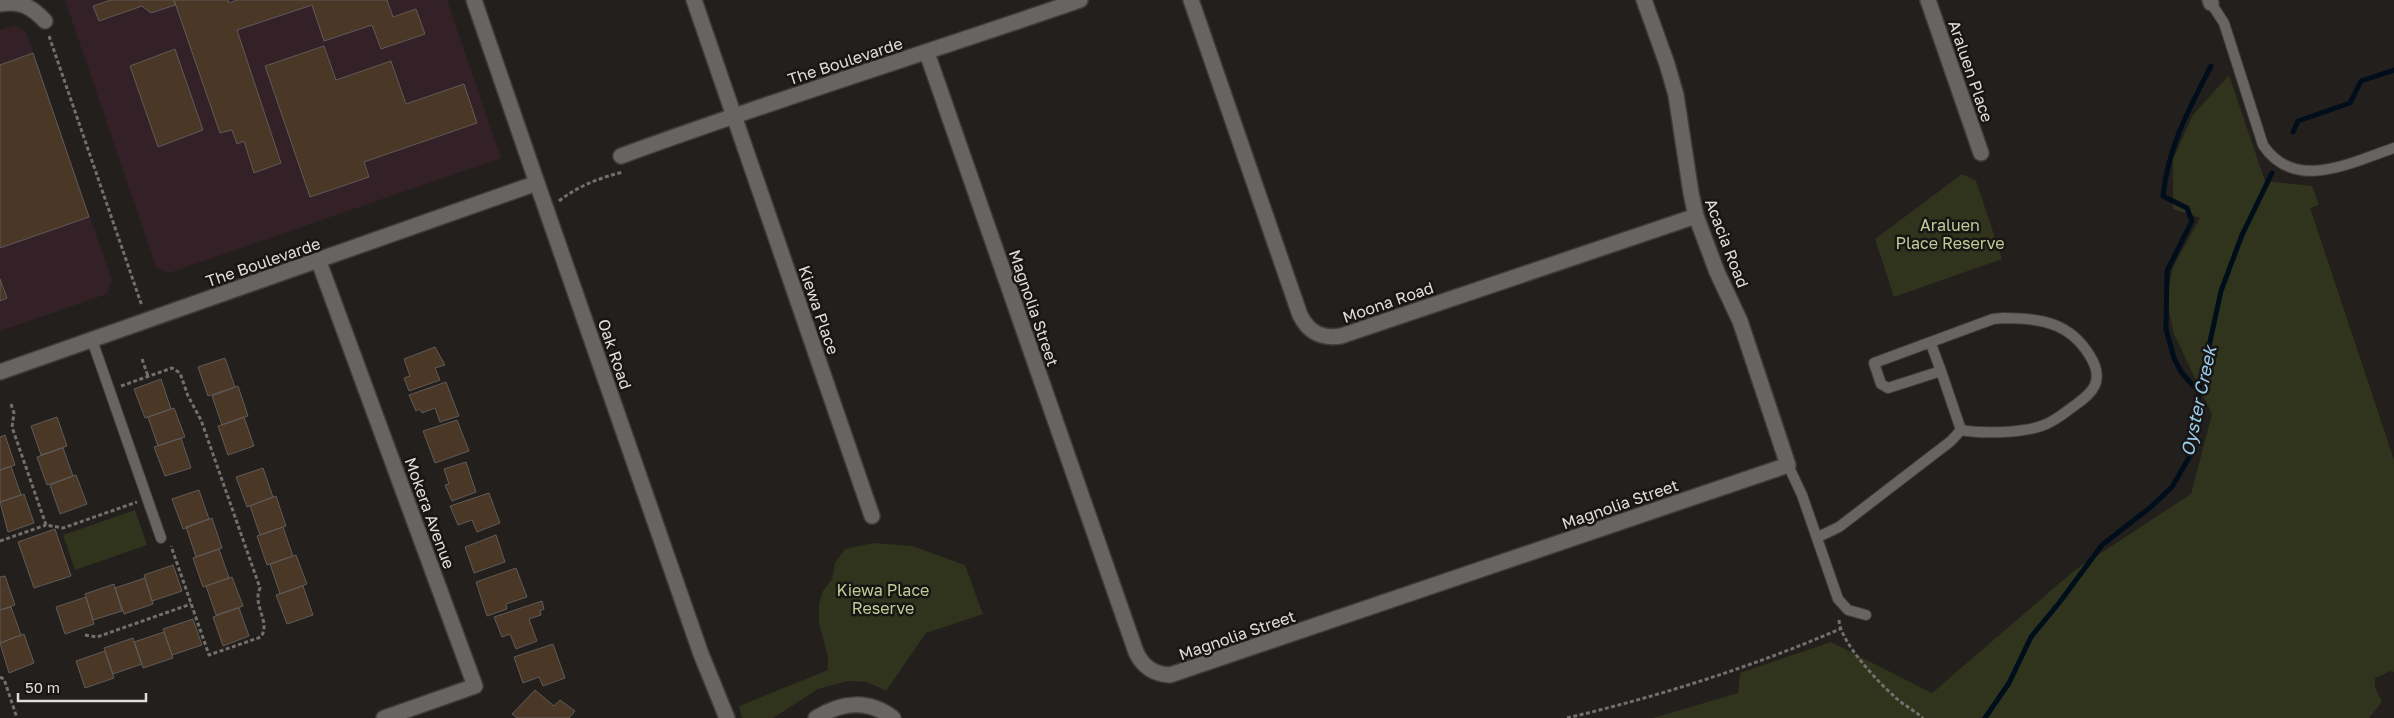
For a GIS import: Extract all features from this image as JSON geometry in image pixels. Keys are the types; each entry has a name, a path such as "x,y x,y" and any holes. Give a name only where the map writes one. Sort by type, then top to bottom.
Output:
{"street":[{"name":"Oak Road","path":"474,0 691,626 726,718"},
{"name":"Kiewa Place","path":"694,0 872,516"},
{"name":"The Boulevarde","path":"621,156 733,115 927,53 1080,0"},
{"name":"Moona Road","path":"1191,0 1300,315 1311,331 1320,336 1331,338 1341,336 1696,216"},
{"name":"Acacia Road","path":"1644,0 1676,95 1696,216 1717,272 1740,321 1788,465"},
{"name":"Araluen Place","path":"1928,0 1981,153"},
{"path":"0,4 14,2 25,4 45,21"},
{"name":"Magnolia Street","path":"927,53 1136,652 1143,664 1151,671 1170,675 1183,672 1788,465"},
{"name":"The Boulevarde","path":"0,372 319,262 537,184"},
{"name":"Mokera Avenue","path":"319,262 475,686 384,718"},
{"path":"816,718 836,708 857,704 876,708 893,718"}],"lane":[{"path":"2211,2 2224,23 2263,145 2275,160 2283,165 2321,172 2394,148"},
{"path":"1941,370 1888,388 1881,384 1874,363 1931,344 1993,319 2035,318 2075,336 2083,344 2096,370 2095,384 2085,398 2044,425 1977,433 1961,430"},
{"path":"92,340 161,538"},
{"path":"1931,344 1961,430"},
{"path":"1818,537 1839,527 1951,441 1961,430"},
{"path":"1788,465 1818,537 1838,599 1848,610 1866,615"}],"path":[{"path":"45,21 146,321"},
{"path":"547,210 574,189 604,176 626,172 621,156"},
{"path":"142,359 148,376"},
{"path":"109,390 172,368 180,373 188,396 202,420 260,588 257,595 257,604 265,627 261,638 209,655 174,556"},
{"path":"11,404 14,414 12,427 46,524"},
{"path":"0,540 46,524 63,528 147,499"},
{"path":"1838,599 1840,629 1847,644 1895,697 1923,718"},
{"path":"85,635 96,637 191,604"},
{"path":"1567,718 1693,684 1779,655 1840,629"},
{"path":"0,677 4,679 17,718"}],"shaded area":[{"path":"65,0 447,0 501,158 169,273 156,267"},
{"path":"15,25 26,32 112,280 107,294 0,331 0,30"}],"green space":[{"path":"2229,75 2265,181 2312,186 2319,205 2310,208 2394,460 2394,672 2391,671 2375,678 2375,687 2382,702 2369,718 1653,718 1738,693 1740,673 1831,642 1932,693 2075,570 2191,494 2212,414 2174,334 2166,299 2173,267 2200,218 2173,209 2173,159 2193,115"},
{"name":"Araluen Place Reserve","path":"1962,174 1976,181 2002,259 1894,297 1875,239"},
{"path":"135,510 147,545 75,570 63,535"},
{"name":"Kiewa Place Reserve","path":"873,543 912,546 965,565 983,614 926,633 886,691 867,682 848,681 818,689 773,718 742,718 739,706 828,670 828,656 819,623 819,604 823,591 832,579 835,563 845,549"}],"building":[{"path":"111,0 174,0 175,5 151,13 142,6 99,21 93,6"},
{"path":"174,0 228,0 229,3 237,0 387,0 393,17 416,9 425,34 381,49 372,25 324,41 312,5 237,30 281,163 254,173 244,141 237,144 232,130 220,133"},
{"path":"324,46 336,80 391,61 406,104 464,84 477,123 364,162 369,177 310,197 265,66"},
{"path":"175,49 203,130 158,147 130,66"},
{"path":"33,53 89,217 0,248 0,65"},
{"path":"0,279 7,298 0,301"},
{"path":"435,347 445,365 435,368 440,380 409,391 404,378 410,376 404,359"},
{"path":"225,358 235,387 208,396 198,367"},
{"path":"161,379 171,409 145,418 134,389"},
{"path":"446,382 459,416 440,422 435,408 422,413 420,409 416,411 409,395"},
{"path":"238,386 248,416 222,425 212,396"},
{"path":"174,408 185,437 158,446 148,417"},
{"path":"57,417 67,446 41,455 31,426"},
{"path":"244,417 254,446 228,455 218,426"},
{"path":"457,420 469,451 435,463 423,431"},
{"path":"5,435 15,465 0,470 0,437"},
{"path":"181,438 191,468 165,476 154,447"},
{"path":"63,448 73,476 47,485 37,457"},
{"path":"466,462 476,492 452,501 445,485 449,484 444,469"},
{"path":"11,466 21,495 0,502 0,470"},
{"path":"263,468 273,497 247,507 236,477"},
{"path":"76,475 87,504 60,514 50,485"},
{"path":"199,490 209,519 183,529 172,499"},
{"path":"489,493 500,523 477,532 472,520 458,525 450,506"},
{"path":"24,494 34,523 8,532 0,502"},
{"path":"276,496 286,526 260,535 250,506"},
{"path":"212,518 222,548 196,557 186,527"},
{"path":"283,527 293,556 267,565 257,536"},
{"path":"55,529 71,576 34,588 18,542"},
{"path":"496,535 505,562 474,573 465,547"},
{"path":"219,549 229,578 203,587 193,558"},
{"path":"296,555 307,584 280,594 270,564"},
{"path":"173,565 182,591 152,601 144,575"},
{"path":"516,568 527,597 506,604 507,609 487,616 476,582"},
{"path":"5,576 15,605 0,610 0,577"},
{"path":"232,577 243,606 216,615 206,586"},
{"path":"145,578 153,604 124,614 115,588"},
{"path":"114,584 122,611 93,620 85,594"},
{"path":"303,586 313,615 287,624 276,595"},
{"path":"86,597 94,624 65,634 56,607"},
{"path":"542,601 544,609 540,611 541,615 529,619 537,641 516,649 510,634 502,637 494,617"},
{"path":"11,607 21,635 0,643 0,610"},
{"path":"239,608 249,636 223,646 213,617"},
{"path":"193,619 202,645 172,655 163,629"},
{"path":"164,632 173,658 143,668 134,642"},
{"path":"24,634 34,663 9,673 0,643"},
{"path":"133,638 142,664 113,674 104,648"},
{"path":"553,644 565,678 543,686 539,677 523,683 514,657"},
{"path":"105,651 114,678 85,688 76,661"},
{"path":"535,690 554,706 560,700 575,711 569,718 517,718 512,714"}],"waterway":[{"path":"2199,392 2181,372 2174,358 2166,329 2167,271 2192,221 2187,208 2163,196 2175,145 2187,113 2211,66"},
{"path":"2293,132 2298,121 2350,103 2361,81 2394,70"},
{"name":"Oyster Creek","path":"1985,718 2009,683 2031,637 2102,545 2152,506 2172,487 2191,454 2199,392 2221,291 2242,235 2272,173"}]}
